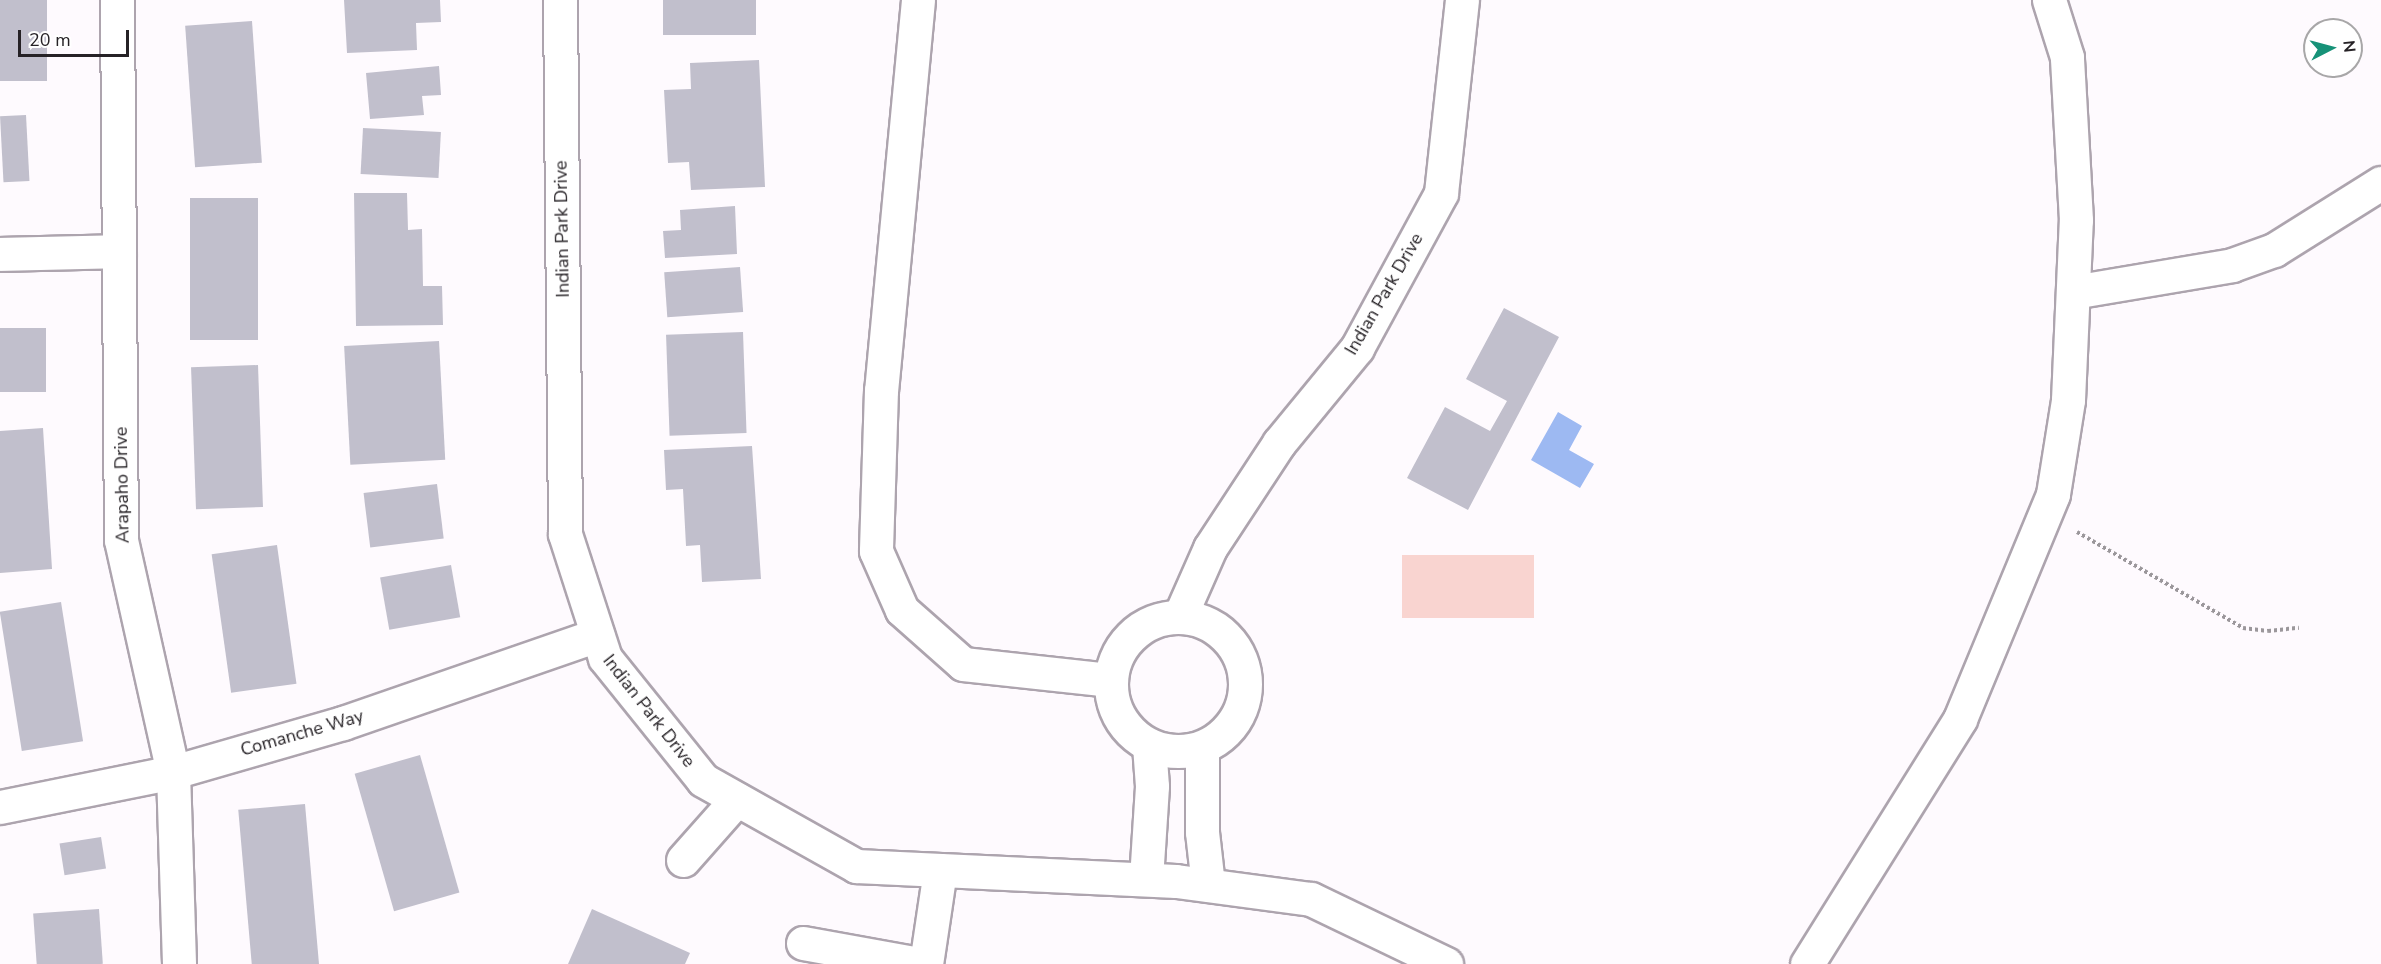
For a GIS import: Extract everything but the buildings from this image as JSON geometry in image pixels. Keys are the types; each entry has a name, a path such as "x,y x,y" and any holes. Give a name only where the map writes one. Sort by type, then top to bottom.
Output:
{"street":[{"name":"Arapaho Drive","path":"117,0 121,540 173,772 179,964"},
{"name":"Indian Park Drive","path":"560,0 565,534 605,658 703,780 856,866 1146,879 1311,898 1446,964"},
{"path":"918,0 881,390 876,551 902,610 963,664 1111,680"},
{"name":"Indian Park Drive","path":"1180,616 1210,548 1279,443 1357,348 1441,193 1462,0"},
{"path":"1807,964 1960,719 2053,494 2068,400 2076,220 2067,57 2049,0"},
{"path":"2073,292 2232,265 2274,250 2381,183"},
{"path":"0,254 119,251"},
{"path":"1180,616 1206,622 1227,638 1242,660 1246,687 1240,712 1224,734 1202,748 1175,752 1149,745 1120,718 1111,680 1117,654 1133,633 1155,620 1180,616"},
{"name":"Comanche Way","path":"0,807 173,772 344,723 597,635"},
{"path":"1146,879 1152,786 1149,745"},
{"path":"1202,748 1202,832 1208,885"},
{"path":"683,860 737,800"},
{"path":"926,964 940,870"},
{"path":"803,943 918,964"}],"path":[{"path":"2045,514 2243,628 2268,632 2299,628"}],"shaded area":[{"path":"1402,555 1534,555 1534,618 1402,618"}],"water":[{"path":"1558,412 1582,426 1569,450 1594,464 1580,488 1531,460"}]}
